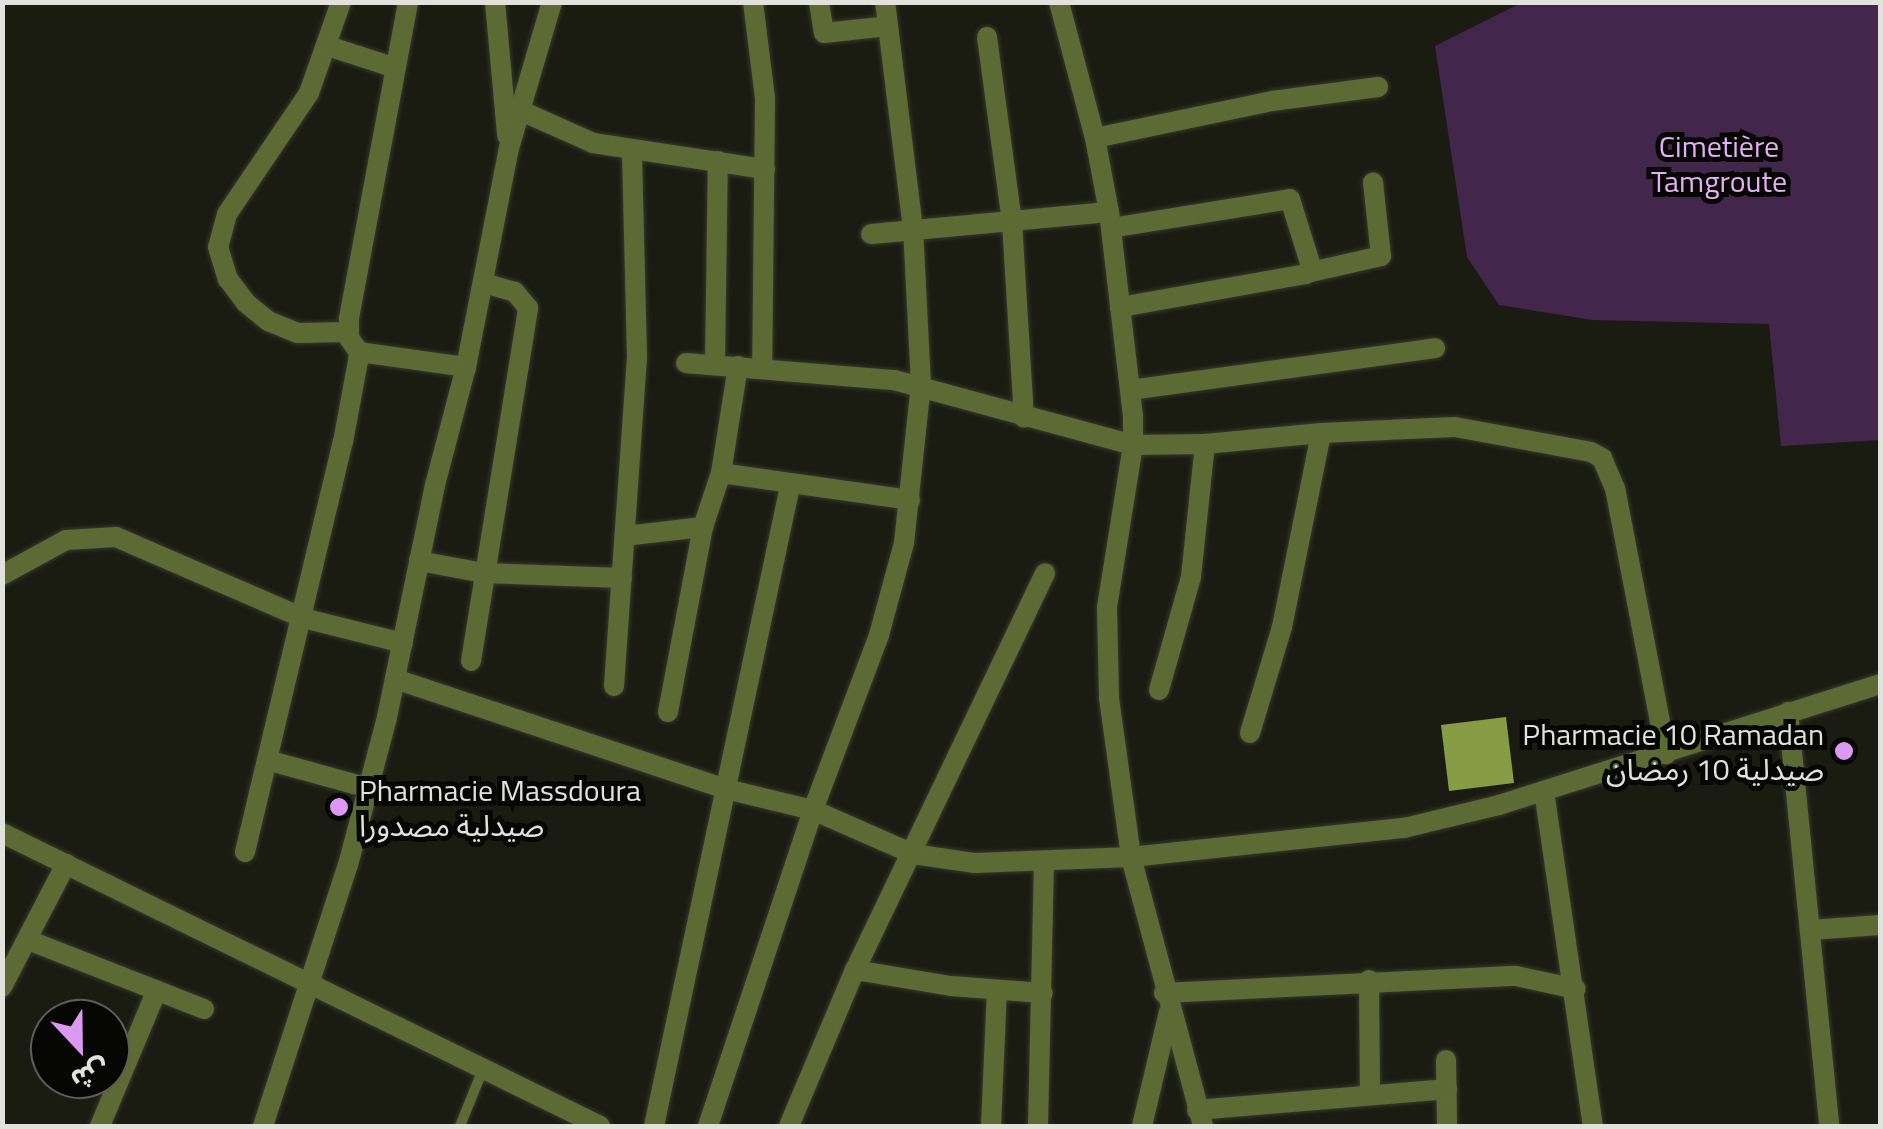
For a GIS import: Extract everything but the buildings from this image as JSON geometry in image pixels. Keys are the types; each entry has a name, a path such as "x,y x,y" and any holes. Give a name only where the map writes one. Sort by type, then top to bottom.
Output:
{"street":[{"path":"341,2 309,93 227,214 218,247 228,278 246,303 268,321 297,334 348,332"},
{"path":"245,852 303,618 359,352 348,332 408,2"},
{"path":"496,2 509,148"},
{"path":"263,1126 312,984 395,678 466,367 509,148 552,2"},
{"path":"753,2 763,72 766,169 762,367"},
{"path":"819,2 824,32 888,26"},
{"path":"708,1126 812,810 879,635 901,557 910,500 921,385 913,229 885,2"},
{"path":"1059,2 1096,138 1130,390 1133,445 1106,636 1131,857 1200,1118 1370,1094 1447,1089"},
{"path":"987,37 1012,222 1024,418"},
{"path":"328,46 396,68"},
{"path":"1096,138 1272,102 1378,87"},
{"path":"519,110 593,143 766,169"},
{"path":"614,686 637,358 632,150"},
{"path":"715,364 718,161"},
{"path":"1120,307 1381,256 1373,182"},
{"path":"870,234 1012,222 1110,220 1290,199 1311,272"},
{"path":"471,661 528,308 515,292 482,282"},
{"path":"1130,390 1434,348"},
{"path":"359,352 466,367"},
{"path":"686,363 762,367 921,385 1024,418 1133,445 1205,444 1321,433 1454,427 1578,448 1602,458 1616,488 1666,754"},
{"path":"668,712 702,528 721,474 738,366"},
{"path":"1250,733 1282,627 1321,433"},
{"path":"1160,690 1191,578 1205,444"},
{"path":"721,474 910,500"},
{"path":"654,1126 790,486"},
{"path":"625,536 702,528"},
{"path":"2,575 39,551 66,540 116,537 303,618 403,643"},
{"path":"419,561 484,573 622,578"},
{"path":"789,1126 855,970 1044,572"},
{"path":"395,678 726,790 812,810 913,854 975,863 1131,857 1404,828 1544,791 1880,684"},
{"path":"1788,712 1829,1126"},
{"path":"266,760 365,787"},
{"path":"1544,791 1594,1126"},
{"path":"2,833 483,1069 571,1120 600,1126"},
{"path":"1038,1126 1044,862"},
{"path":"2,987 66,864"},
{"path":"1810,930 1880,925"},
{"path":"28,940 204,1009"},
{"path":"855,970 997,992 1043,994"},
{"path":"1167,1002 1369,980 1516,976 1576,989"},
{"path":"1369,980 1370,1094"},
{"path":"100,1126 157,990"},
{"path":"991,1126 997,992"},
{"path":"1142,1126 1167,1002"},
{"path":"1446,1060 1447,1126"}],"lane":[{"path":"460,1126 483,1069"}],"green space":[{"name":"Cimetière Tamgroute","path":"1521,3 1880,3 1880,440 1781,446 1769,324 1592,320 1499,305 1467,257 1435,46"}],"place":[{"name":"Pharmacie 10 Ramadan صيدلية 10 رمضان","path":"1844,751"},
{"name":"Pharmacie Massdoura صيدلية مصدورا","path":"339,807"}]}
